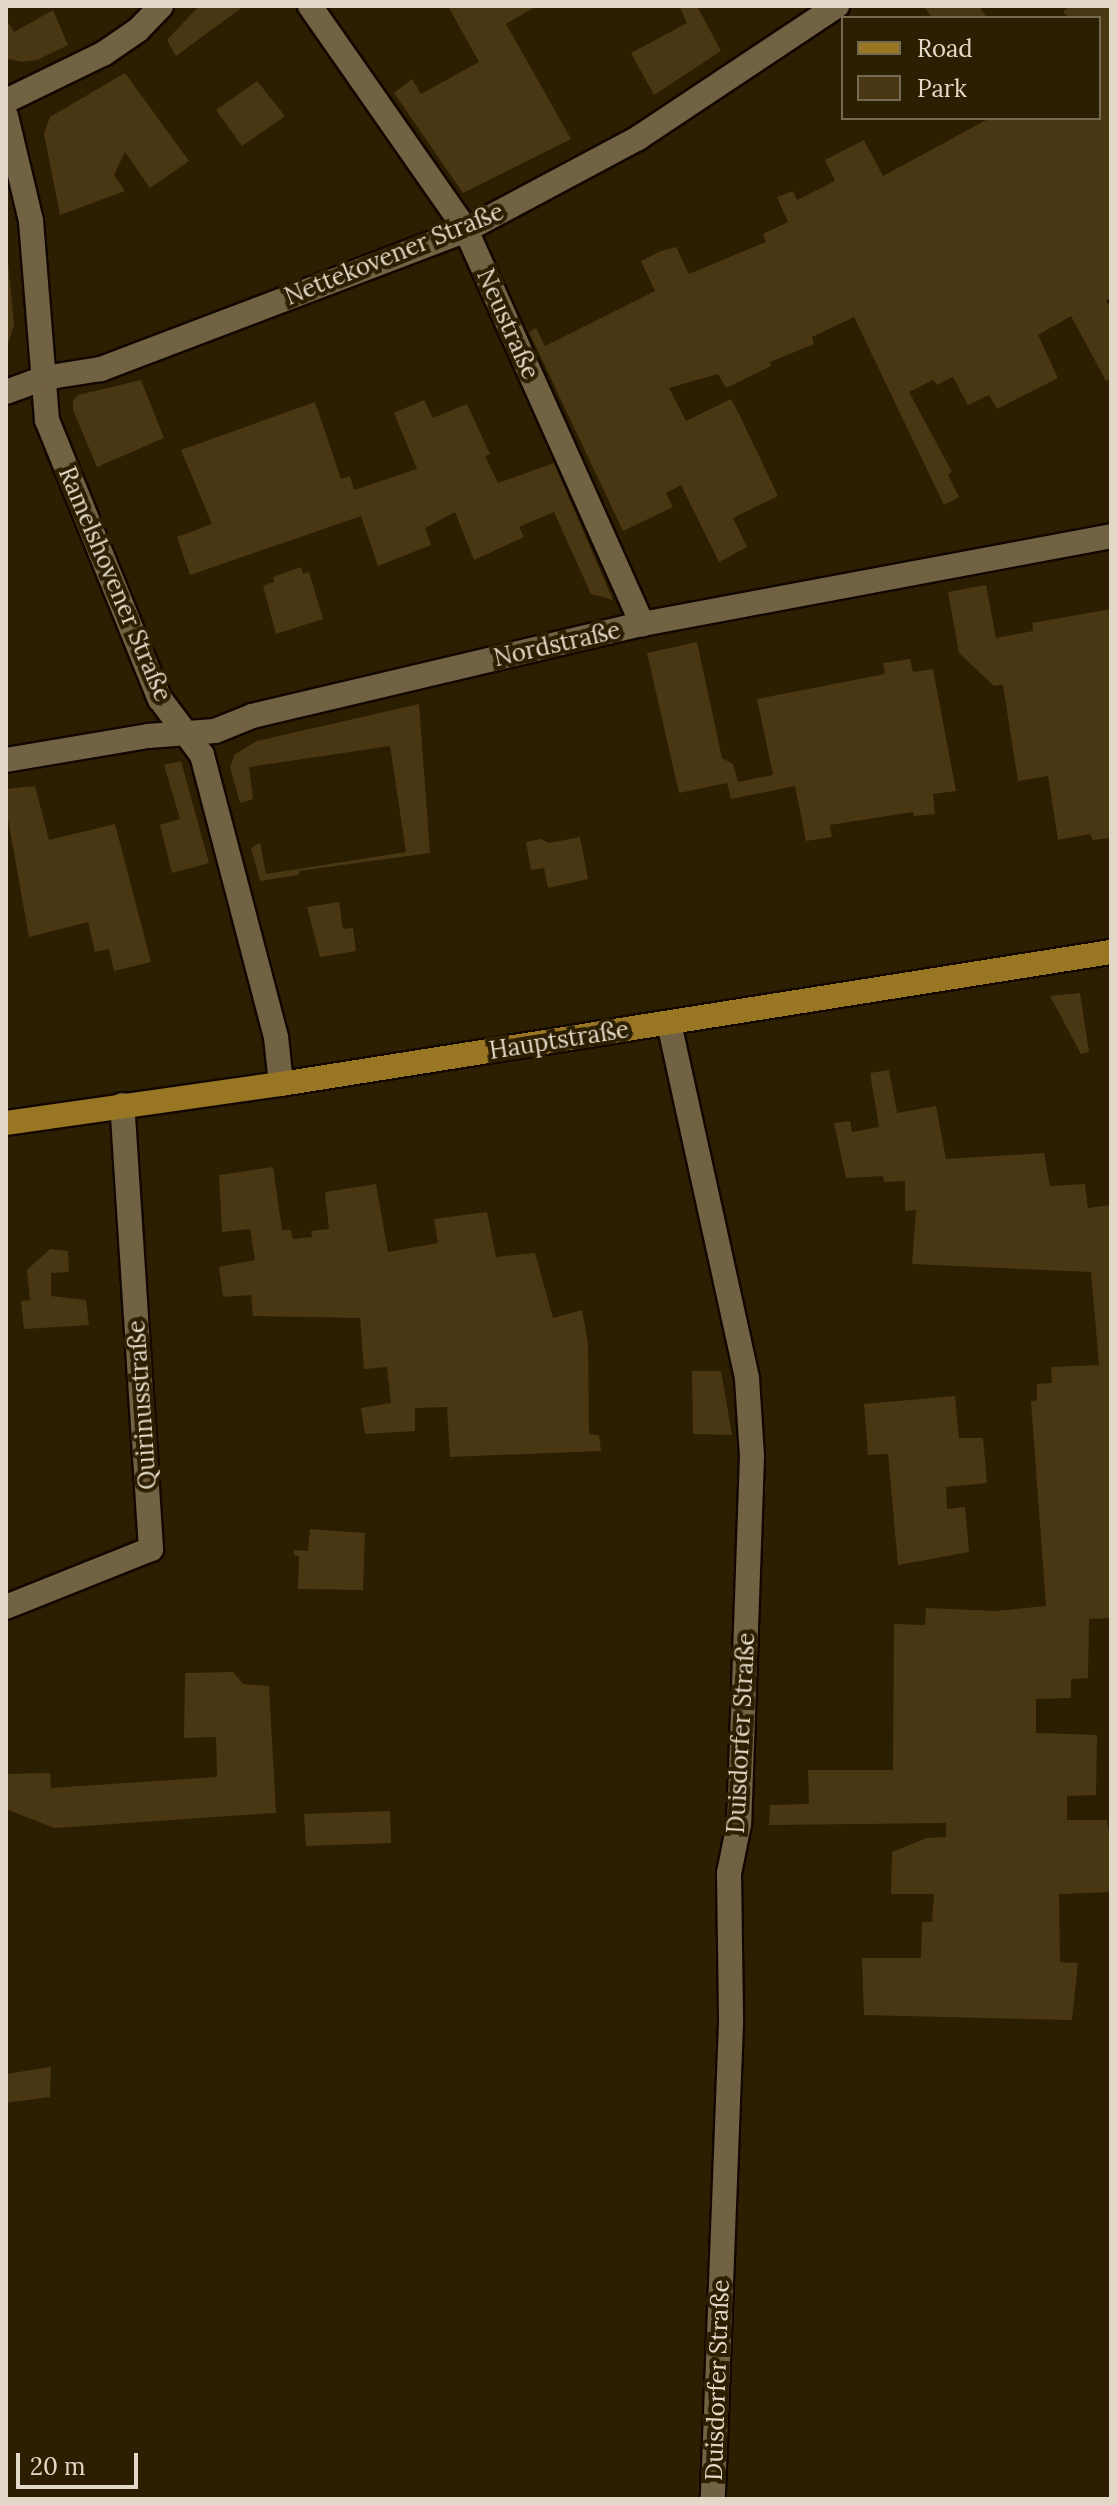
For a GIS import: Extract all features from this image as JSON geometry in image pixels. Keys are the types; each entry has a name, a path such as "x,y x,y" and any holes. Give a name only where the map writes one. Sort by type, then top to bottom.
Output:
{"main road":[{"name":"Hauptstraße","path":"6,1123 281,1084 1111,952"}],"street":[{"path":"6,101 103,54 138,30 161,6"},
{"name":"Neustraße","path":"310,6 466,230 642,624"},
{"name":"Nettekovener Straße","path":"6,392 44,378 101,369 466,230 638,138 837,6"},
{"name":"Ramelshovener Straße","path":"6,116 20,161 31,221 47,420 160,699 188,732 202,755 276,1037 281,1084"},
{"name":"Nordstraße","path":"6,760 188,732 215,731 252,716 642,624 1111,536"},
{"name":"Duisdorfer Straße","path":"669,1023 747,1379 752,1456 739,1824 729,1873 731,2023 713,2499"},
{"name":"Quirinusstraße","path":"6,1607 151,1549 122,1105"}],"green space":[{"path":"199,6 244,6 176,56 167,40"},
{"path":"448,6 537,6 506,24 571,139 463,193 394,93 412,79 421,94 479,62"},
{"path":"679,6 697,6 721,51 654,95 631,53 687,23"},
{"path":"924,6 979,6 986,16 931,16"},
{"path":"1071,6 1111,6 1111,297 1106,301 1111,308 1111,378 1106,381 1071,316 1038,335 1058,378 997,409 989,395 968,405 953,377 937,385 933,380 909,392 952,472 948,475 959,497 944,505 854,317 812,337 814,344 770,362 771,366 726,388 718,374 669,388 686,421 731,399 740,416 778,496 733,518 747,547 719,562 681,485 666,493 673,507 623,531 529,332 536,328 545,346 655,291 641,261 661,251 676,247 689,274 766,242 763,234 788,222 777,197 793,191 797,200 835,181 825,160 864,140 883,176 986,120 1101,120 1101,16 1067,16 1063,11"},
{"path":"53,10 68,45 37,60 21,62 6,58 6,19 14,32"},
{"path":"125,73 189,161 150,188 125,152 114,175 125,191 60,215 44,134 50,117"},
{"path":"257,81 285,116 242,146 216,110"},
{"path":"6,239 14,325 6,350 7,257"},
{"path":"141,380 164,438 97,467 73,410 73,401 78,395"},
{"path":"424,400 433,418 467,404 490,454 485,456 498,483 554,463 613,600 591,594 554,512 519,527 524,537 474,560 455,512 425,528 431,545 378,566 361,516 190,575 177,537 212,524 181,450 315,402 341,479 350,476 354,490 417,469 394,413"},
{"path":"301,567 303,574 309,572 323,619 276,634 263,586 274,582 273,577"},
{"path":"986,585 996,638 1033,631 1032,623 1111,609 1111,838 1093,840 1090,834 1058,840 1048,776 1018,781 1003,685 994,686 959,653 948,592"},
{"path":"697,642 722,758 733,764 738,782 773,775 757,699 885,674 883,663 910,659 913,672 933,669 956,791 933,794 935,814 914,816 913,812 830,825 832,837 806,841 795,786 731,799 727,783 679,793 647,653"},
{"path":"419,704 430,853 299,871 299,875 260,881 251,848 260,843 266,874 406,852 390,746 249,767 253,799 240,803 230,767 235,754 257,741"},
{"path":"181,761 209,863 172,873 160,825 180,819 164,765"},
{"path":"35,786 49,840 115,824 151,962 114,971 109,949 95,952 88,922 29,937 6,808 6,789"},
{"path":"580,837 588,879 548,888 544,868 531,870 526,842 540,839 549,843"},
{"path":"339,902 343,929 353,928 356,951 320,957 307,907"},
{"path":"1080,993 1089,1052 1081,1054 1050,996"},
{"path":"889,1070 897,1113 936,1106 946,1159 1044,1153 1050,1186 1085,1184 1088,1208 1111,1205 1111,1618 1089,1619 1088,1678 1071,1679 1071,1698 1036,1699 1036,1733 1097,1735 1096,1795 1067,1796 1067,1820 1107,1820 1111,1843 1111,1892 1059,1894 1060,1962 1078,1963 1072,2020 864,2015 862,1958 921,1958 922,1922 932,1922 934,1894 891,1894 892,1852 927,1838 946,1837 946,1823 769,1825 770,1805 809,1804 808,1770 893,1770 894,1624 925,1625 926,1608 996,1611 1046,1606 1031,1402 1037,1400 1037,1384 1052,1383 1051,1367 1099,1365 1091,1272 912,1264 916,1210 905,1211 905,1181 884,1182 883,1176 846,1178 834,1123 850,1121 852,1132 879,1127 870,1073"},
{"path":"273,1167 282,1230 291,1230 293,1239 312,1237 311,1231 329,1229 325,1192 376,1184 388,1252 438,1243 434,1219 487,1212 496,1257 535,1253 553,1318 582,1310 588,1343 589,1434 599,1435 601,1451 450,1457 447,1407 415,1408 415,1431 365,1434 361,1408 391,1403 387,1367 364,1369 360,1318 253,1316 251,1295 223,1297 219,1267 255,1260 250,1229 222,1232 219,1175"},
{"path":"50,1249 68,1251 69,1272 51,1273 51,1296 86,1300 89,1325 24,1329 21,1301 30,1300 27,1270"},
{"path":"692,1371 721,1371 732,1435 693,1434"},
{"path":"955,1396 959,1438 983,1438 987,1483 946,1487 947,1509 965,1507 969,1552 898,1565 888,1454 868,1455 864,1404"},
{"path":"310,1529 365,1533 363,1590 298,1589 299,1556 294,1555 294,1550 308,1551"},
{"path":"233,1672 243,1684 269,1686 276,1813 54,1828 6,1809 6,1774 50,1773 51,1788 217,1777 216,1737 184,1738 185,1673"},
{"path":"390,1811 391,1843 306,1846 304,1814"},
{"path":"51,2067 50,2097 6,2103 6,2074"}]}
